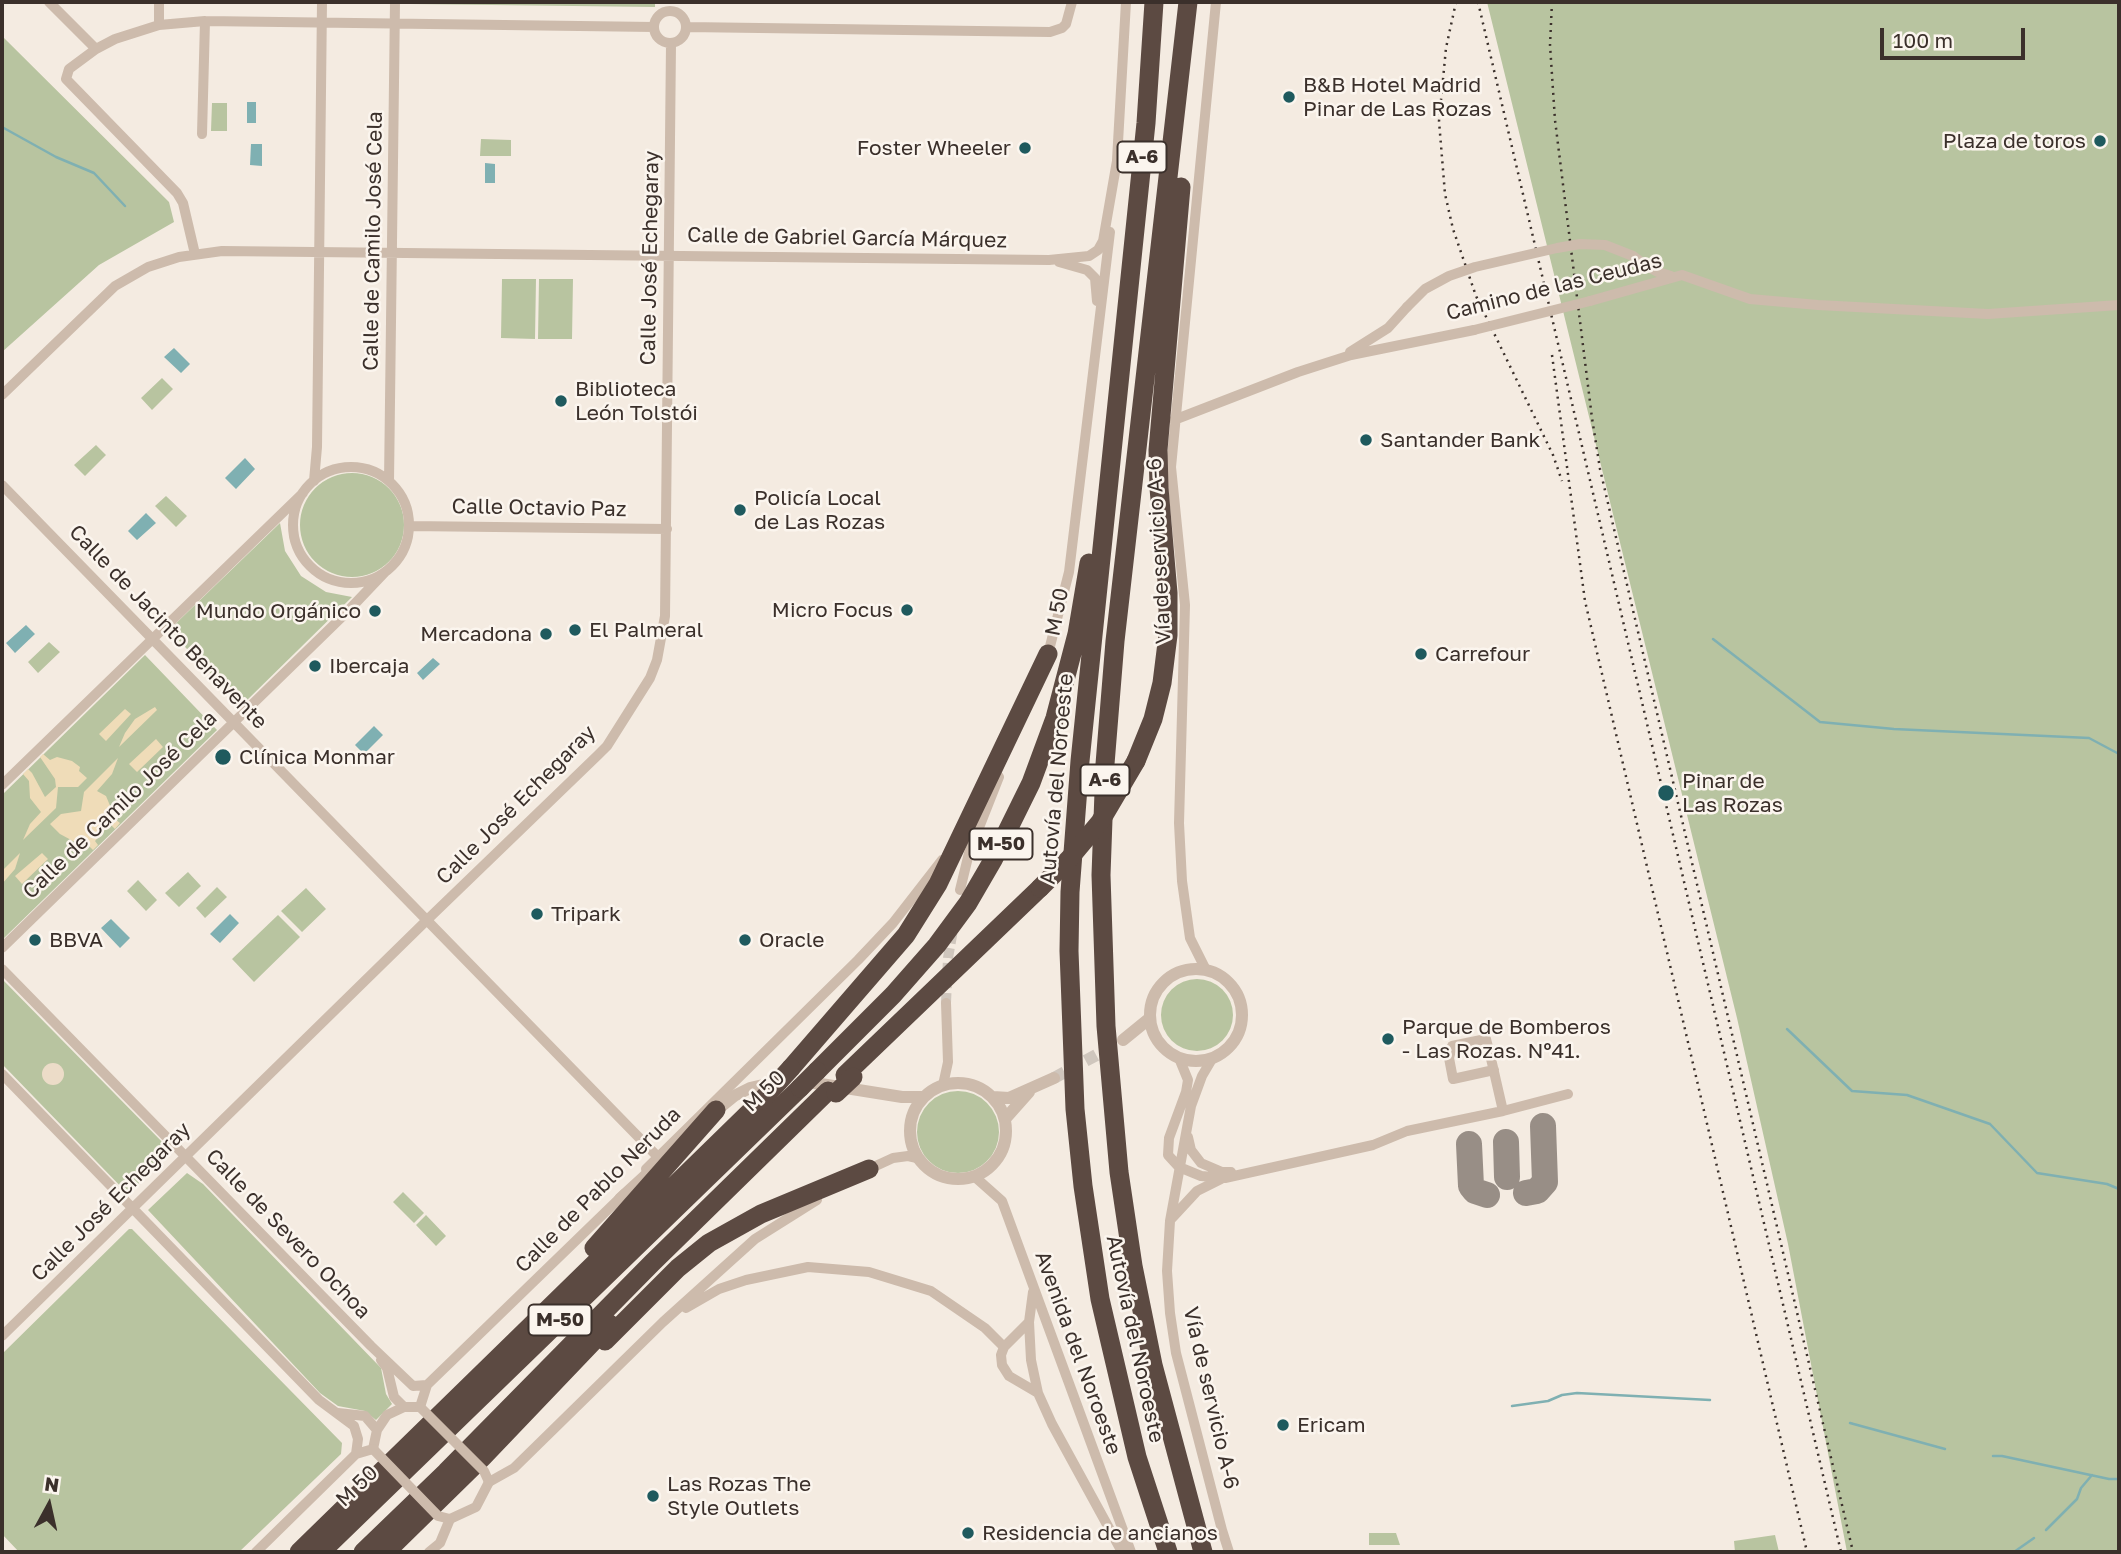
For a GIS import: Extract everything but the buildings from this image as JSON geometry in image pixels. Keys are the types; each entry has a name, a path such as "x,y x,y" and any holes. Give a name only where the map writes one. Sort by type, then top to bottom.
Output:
{"highway":[{"name":"Autovía del Noroeste","path":"1154,2 1146,123 1091,644 1070,892 1070,1030 1083,1186 1100,1299 1137,1457 1168,1552"},
{"name":"Autovía del Noroeste","path":"1188,2 1115,641 1105,764 1101,875 1111,1104 1133,1266 1153,1365 1203,1552"},
{"name":"M-50","path":"363,1552 446,1472 652,1263 849,1076 1069,859 1100,822 1136,761 1153,719 1162,683 1168,635 1168,593 1158,488 1158,450 1199,2"},
{"name":"M 50","path":"321,1552 817,1071 937,945 968,902 993,860 1031,783 1055,718 1077,634 1089,566 1117,335 1127,311"},
{"path":"299,1552 762,1100 906,935 937,884 963,833 1048,654"},
{"path":"386,1552 483,1457 832,1092"},
{"path":"475,1381 716,1110"},
{"path":"483,1457 551,1396 678,1268 709,1243 761,1214 869,1168"}],"street":[{"path":"49,2 96,49"},
{"path":"159,2 159,25"},
{"path":"314,481 317,447 317,252 322,2"},
{"name":"Calle de Camilo José Cela","path":"388,481 395,2"},
{"path":"687,27 1050,32 1059,30 1069,20 1072,2"},
{"path":"960,890 969,853 998,778 1038,691 1069,572 1118,155 1126,2"},
{"name":"Vía de servicio A-6","path":"1206,970 1190,938 1180,855 1179,798 1185,605 1171,467 1216,2"},
{"path":"672,6 687,27 683,38 671,44 658,38 654,27 659,15 672,6"},
{"path":"195,254 183,203 177,192 66,79 69,69 115,39 159,25 205,21 654,27"},
{"path":"202,134 205,21"},
{"name":"Calle José Echegaray","path":"2,1336 426,919 607,746 643,689 657,660 664,626 671,44"},
{"name":"Calle de Gabriel García Márquez","path":"2,395 116,286 148,267 195,254 222,251 669,254 1049,260 1089,256 1098,250 1103,241 1118,155"},
{"path":"1342,358 1388,328 1413,298 1425,289 1449,276 1475,267 1580,244 1605,245 1633,256 1658,272 1674,276"},
{"name":"Calle de Gabriel García Márquez","path":"1049,260 1087,270 1095,278 1097,291 1086,435"},
{"name":"Camino de las Ceudas","path":"1174,420 1342,358 1474,330 1590,301 1674,276 1689,276 1751,299 1818,305 1988,314 2119,305"},
{"path":"2,785 314,481 326,473 352,468 372,471 388,481 404,501 409,526 405,547 393,565 373,579 346,583 320,574 300,553 295,538 293,523 296,507 303,493"},
{"name":"Calle de Jacinto Benavente","path":"2,485 657,1156"},
{"name":"Calle Octavio Paz","path":"409,526 667,529"},
{"name":"Calle de Camilo José Cela","path":"2,948 385,572"},
{"name":"Calle de Pablo Neruda","path":"419,1407 427,1385 620,1199 657,1156 858,960 893,923 963,833"},
{"name":"Calle de Severo Ochoa","path":"2,969 371,1346 412,1386 427,1385"},
{"path":"1206,970 1217,974 1231,985 1243,1012 1235,1041 1225,1052 1212,1059 1196,1062 1179,1058 1163,1047 1157,1039 1150,1018 1155,995 1171,977 1182,972 1206,970"},
{"path":"943,1085 948,1062 946,1003"},
{"path":"1150,1018 1122,1040 1143,1037 1157,1039"},
{"path":"1493,1070 1453,1079 1450,1058 1452,1046 1486,1039 1503,1111"},
{"name":"Vía de servicio A-6","path":"1179,1058 1188,1080 1167,1146 1168,1155 1179,1167"},
{"name":"Vía de servicio A-6","path":"1212,1059 1202,1076 1191,1106 1170,1221 1167,1271 1176,1353 1229,1552"},
{"path":"2,1074 319,1400 354,1426 358,1439 356,1454"},
{"path":"993,1097 1009,1098 1054,1078"},
{"path":"620,1199 716,1110 750,1088 781,1081 804,1081 902,1097 923,1097"},
{"path":"969,1084 982,1089 993,1097 1005,1119 1004,1147 993,1165 975,1177 959,1180 943,1178 928,1170 917,1158 910,1141 912,1113 923,1097 943,1085 969,1084"},
{"path":"1005,1119 1031,1090"},
{"path":"1170,1221 1197,1191 1225,1178 1373,1145 1408,1131 1568,1094"},
{"path":"1186,1132 1191,1150 1201,1163 1222,1171 1244,1173"},
{"path":"373,1449 438,1516 450,1519 476,1507 489,1482 514,1468 668,1318 755,1239 869,1168 893,1158 917,1158"},
{"path":"1179,1167 1202,1176 1225,1178"},
{"name":"Avenida del Noroeste","path":"975,1177 1002,1201 1131,1552"},
{"path":"668,1318 719,1289 746,1280 808,1267 869,1272 930,1292 985,1328 1004,1347"},
{"path":"1033,1289 1029,1322 1031,1360 1038,1393 1052,1424 1122,1552"},
{"path":"1029,1322 1004,1347 1002,1365 1009,1376 1038,1393"},
{"name":"Calle de Severo Ochoa","path":"371,1346 387,1368 394,1397 404,1407"},
{"path":"373,1449 377,1430 387,1415 404,1407 419,1407 484,1471 489,1482"},
{"path":"335,1412 365,1416 377,1430"},
{"path":"256,1552 356,1454 373,1449"},
{"path":"429,1552 440,1543 450,1519"}],"green space":[{"path":"655,2 655,7 410,4"},
{"path":"1487,2 2119,2 2119,1552 1847,1552 1788,1244 1737,1018"},
{"path":"2,36 169,202 174,222 99,265 2,352"},
{"path":"212,103 227,103 227,131 211,131"},
{"path":"481,139 511,140 511,156 480,156"},
{"path":"502,279 536,279 535,339 501,338"},
{"path":"539,279 573,279 572,339 538,339"},
{"path":"162,378 173,389 152,410 141,398"},
{"path":"96,445 106,455 85,476 74,465"},
{"path":"352,473 372,477 389,488 400,505 404,525 400,545 389,562 372,573 352,577 332,573 315,562 304,545 300,525 304,505 315,488 332,477"},
{"path":"166,496 187,516 176,527 155,506"},
{"path":"280,523 285,551 301,576 326,592 352,597 241,706 169,630"},
{"path":"49,642 60,652 38,673 28,662"},
{"path":"145,655 217,730 2,940 2,795"},
{"path":"188,872 201,886 179,907 165,893"},
{"path":"138,880 157,900 146,911 127,891"},
{"path":"217,887 227,897 205,918 196,908"},
{"path":"306,888 326,909 302,932 281,911"},
{"path":"278,915 300,937 254,982 232,959"},
{"path":"2,979 171,1151 128,1194 2,1064"},
{"path":"1197,979 1211,982 1223,989 1230,1001 1233,1015 1230,1029 1223,1041 1211,1048 1197,1051 1183,1048 1171,1041 1164,1029 1161,1015 1164,1001 1171,989 1183,982"},
{"path":"950,1091 966,1091 981,1097 993,1109 999,1132 993,1155 981,1167 966,1173 950,1173 935,1167 923,1155 917,1140 917,1124 923,1109 935,1097"},
{"path":"187,1173 203,1184 381,1368 386,1394 392,1404 376,1420 365,1411 338,1406 320,1393 148,1210"},
{"path":"403,1192 424,1213 414,1223 393,1202"},
{"path":"426,1215 446,1236 436,1246 416,1225"},
{"path":"132,1229 342,1443 341,1454 239,1552 19,1552 2,1534 2,1354"},
{"path":"1369,1533 1396,1533 1400,1545 1369,1545"},
{"path":"1775,1535 1779,1552 1735,1552 1734,1541"}],"sand":[{"path":"155,707 157,710 119,747 135,719"},
{"path":"125,709 131,714 106,741 99,734"},
{"path":"156,739 163,747 137,772 129,764"},
{"path":"43,754 50,760 57,757 72,761 87,778 78,787 58,787 56,808 23,840 30,824 41,812 30,798 29,781 23,774 28,769 32,773 45,797 56,787 55,779 40,757"},
{"path":"118,758 112,774 97,791 106,796 111,816 120,823 115,829 110,824 95,841 98,845 93,850 85,842 73,841 60,834 50,824 61,814 81,811 84,792"},
{"path":"20,853 15,869 2,884 2,871"},
{"path":"42,853 48,859 22,884 15,876"}],"shaded area":[{"path":"53,1063 61,1066 64,1074 61,1082 53,1085 45,1082 42,1074 45,1066"}],"water":[{"path":"247,102 256,102 256,123 247,123"},
{"path":"251,144 262,144 262,166 250,165"},
{"path":"485,163 495,164 495,183 485,183"},
{"path":"174,348 190,364 181,373 164,357"},
{"path":"245,458 255,469 236,489 225,478"},
{"path":"146,513 156,523 137,540 128,531"},
{"path":"26,625 35,634 15,653 6,643"},
{"path":"433,658 440,664 423,680 417,673"},
{"path":"374,726 383,735 364,754 355,745"},
{"path":"230,914 239,923 220,943 210,934"},
{"path":"111,919 130,938 120,948 101,928"}],"waterway":[{"path":"2,127 56,157 94,173 125,206"},
{"path":"1713,639 1820,722 1894,729 2089,738 2119,754"},
{"path":"1787,1029 1852,1091 1907,1095 1990,1124 2037,1173 2107,1184 2119,1189"},
{"path":"1512,1406 1548,1401 1577,1393 1710,1400"},
{"path":"1850,1423 1945,1449"},
{"path":"1993,1456 2119,1479"},
{"path":"2046,1530 2077,1499 2081,1488 2092,1475"},
{"path":"2014,1552 2034,1538"}],"taxiway":[{"path":"1526,1193 1537,1191 1545,1182 1543,1126"},
{"path":"1506,1142 1507,1177"},
{"path":"1469,1144 1471,1186 1475,1191 1487,1195"}],"tunnel":[{"path":"946,1003 948,958 953,930"},
{"path":"1054,1078 1113,1046"}],"railway":[{"path":"1456,2 1446,48 1439,121 1445,194 1453,229 1476,296 1553,455 1562,481"},
{"path":"1478,2 1841,1552"},
{"path":"1552,2 1550,45 1555,120 1600,469 1853,1552"},
{"path":"1552,355 1585,601 1807,1552"}],"place":[{"name":"B&B Hotel Madrid Pinar de Las Rozas","path":"1289,97"},
{"name":"Plaza de toros","path":"2100,141"},
{"name":"Foster Wheeler","path":"1025,148"},
{"name":"Biblioteca León Tolstói","path":"561,401"},
{"name":"Santander Bank","path":"1366,440"},
{"name":"Policía Local de Las Rozas","path":"740,510"},
{"name":"Micro Focus","path":"907,610"},
{"name":"Mundo Orgánico","path":"375,611"},
{"name":"El Palmeral","path":"575,630"},
{"name":"Mercadona","path":"546,634"},
{"name":"Carrefour","path":"1421,654"},
{"name":"Ibercaja","path":"315,666"},
{"name":"Clínica Monmar","path":"223,757"},
{"name":"Pinar de Las Rozas","path":"1666,793"},
{"name":"Tripark","path":"537,914"},
{"name":"BBVA","path":"35,940"},
{"name":"Oracle","path":"745,940"},
{"name":"Parque de Bomberos - Las Rozas. Nº41.","path":"1388,1039"},
{"name":"Ericam","path":"1283,1425"},
{"name":"Las Rozas The Style Outlets","path":"653,1496"},
{"name":"Residencia de ancianos","path":"968,1533"}]}
